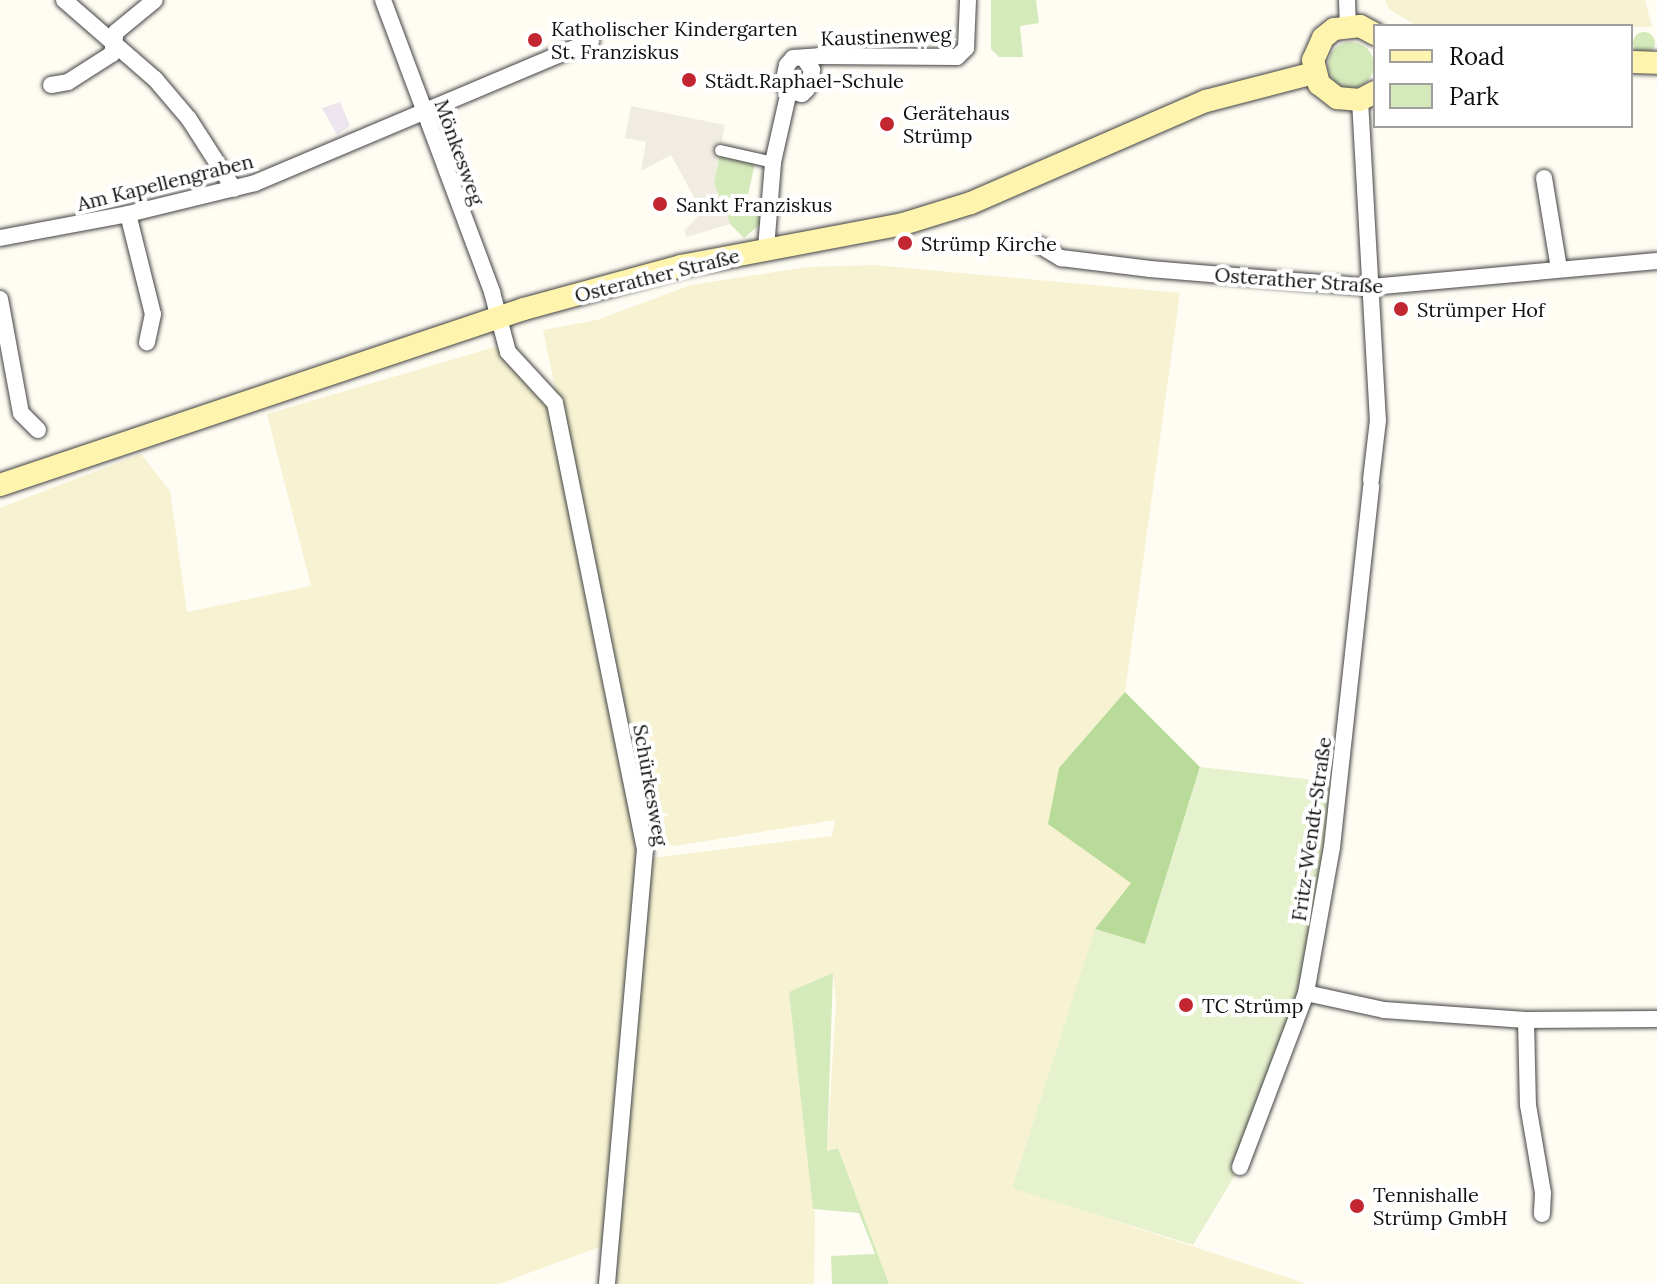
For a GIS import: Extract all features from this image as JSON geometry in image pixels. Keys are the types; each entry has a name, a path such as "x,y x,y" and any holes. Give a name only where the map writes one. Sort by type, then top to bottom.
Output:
{"main road":[{"path":"1367,96 1337,98 1314,73 1313,60 1323,38 1348,25 1373,33"},
{"path":"1633,62 1657,63"},
{"name":"Osterather Straße","path":"0,485 498,318 681,266 903,224 971,203 1206,101 1314,73"}],"street":[{"path":"64,0 114,44 189,119 234,189"},
{"path":"51,85 68,82 112,54 116,32 155,0"},
{"name":"Mönkesweg","path":"383,0 498,318"},
{"name":"Kaustinenweg","path":"766,248 773,162 789,91 802,94 807,89 812,70 805,60 957,57 966,48 968,0"},
{"path":"1347,0 1348,25"},
{"name":"Am Kapellengraben","path":"0,238 128,214 234,189 591,41"},
{"name":"Fritz-Wendt-Straße","path":"1240,1167 1306,993 1332,847 1378,420 1371,287 1367,96"},
{"path":"720,150 773,162"},
{"path":"1544,178 1559,269"},
{"path":"128,214 153,314 147,342"},
{"name":"Osterather Straße","path":"1039,245 1061,258 1150,269 1371,287 1657,261"},
{"path":"0,299 21,413 38,430"},
{"name":"Schürkesweg","path":"498,318 508,352 555,403 645,849 607,1284"},
{"path":"1306,993 1384,1010 1526,1020 1657,1019"},
{"path":"1526,1020 1528,1105 1543,1193 1542,1214"}],"shaded area":[{"path":"1385,0 1645,0 1652,27 1633,27 1633,24 1414,24 1389,9"},
{"path":"340,102 350,126 337,135 322,108"},
{"path":"631,106 725,125 714,183 730,224 687,237 684,231 702,212 671,155 641,171 646,142 625,138"},
{"path":"874,265 1180,293 1125,692 1059,768 1131,883 1095,930 1012,1187 1307,1284 889,1284 838,1148 827,1151 836,1002 833,974 789,993 815,1218 814,1284 611,1284 652,858 832,836 835,820 675,846 649,839 543,330 597,320 691,285 807,267"},
{"path":"495,347 548,405 600,642 637,850 602,1246 499,1284 0,1284 0,508 141,454 170,491 187,612 311,586 267,414"}],"green space":[{"path":"991,0 1036,0 1039,23 1020,26 1023,57 999,57 991,49"},
{"path":"1640,32 1648,32 1655,43 1648,54 1640,54 1633,47 1633,39"},
{"path":"1342,44 1360,44 1372,56 1372,74 1360,86 1342,86 1330,74 1330,56"},
{"path":"720,154 755,163 747,200 763,204 764,221 744,238 730,224 714,183"},
{"path":"1125,692 1200,767 1145,945 1095,929 1131,883 1048,824 1059,768"},
{"name":"TC Strümp","path":"1200,767 1340,783 1306,993 1240,1167 1193,1245 1012,1188 1095,929 1145,944"},
{"path":"833,973 827,1151 838,1148 889,1284 832,1284 831,1256 875,1254 859,1213 813,1209 789,992"}],"place":[{"name":"Katholischer Kindergarten St. Franziskus","path":"535,40"},
{"name":"Städt.Raphael-Schule","path":"689,80"},
{"name":"Gerätehaus Strümp","path":"887,124"},
{"name":"Sankt Franziskus","path":"660,204"},
{"name":"Strümp Kirche","path":"905,243"},
{"name":"Strümper Hof","path":"1401,309"},
{"name":"TC Strümp","path":"1186,1005"},
{"name":"Tennishalle Strümp GmbH","path":"1357,1206"}]}
